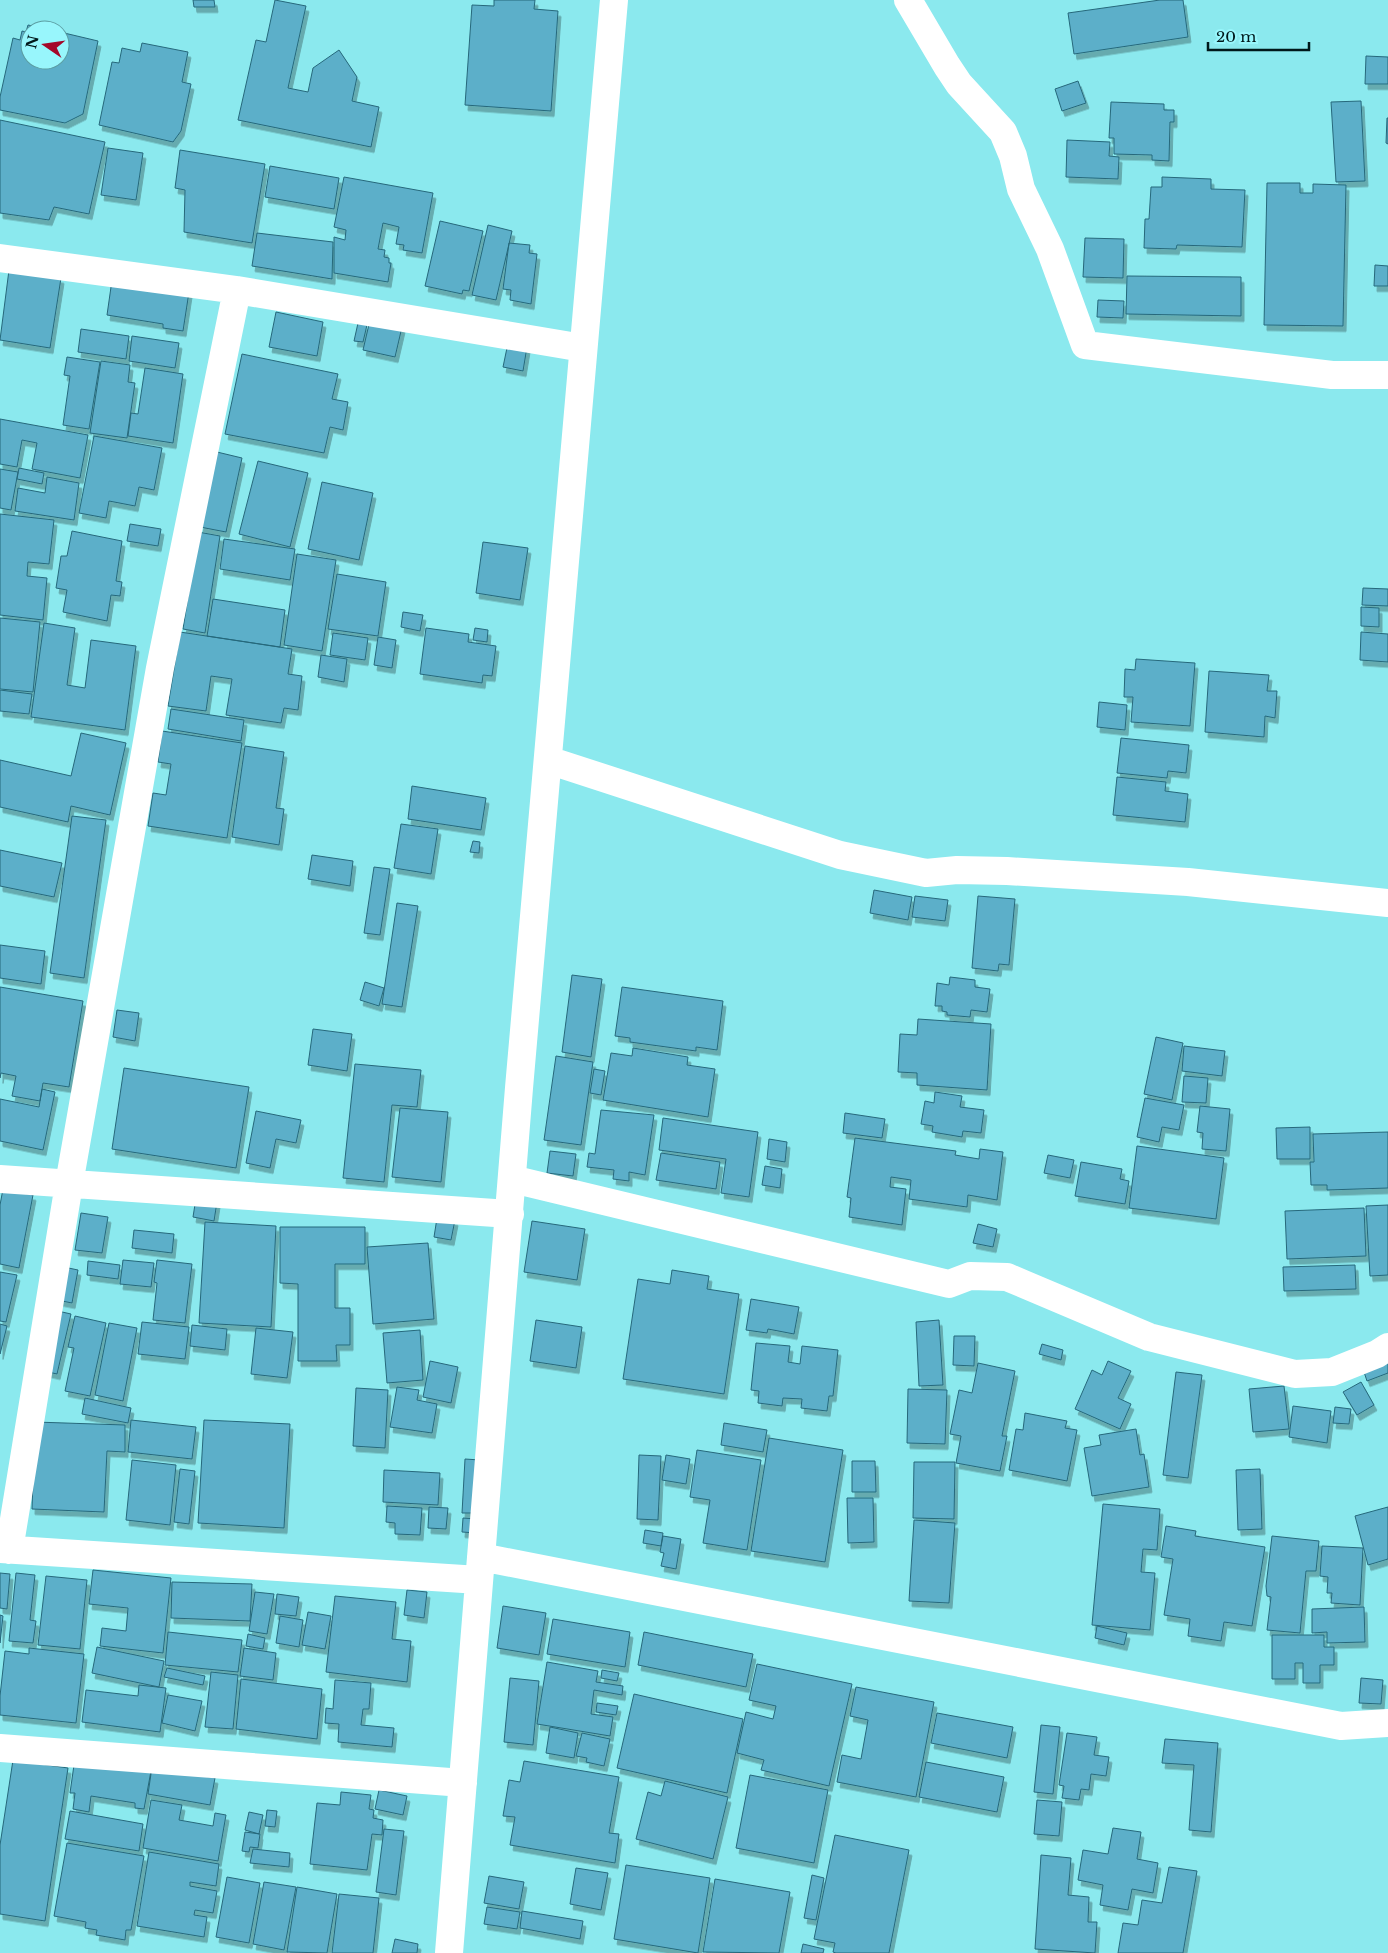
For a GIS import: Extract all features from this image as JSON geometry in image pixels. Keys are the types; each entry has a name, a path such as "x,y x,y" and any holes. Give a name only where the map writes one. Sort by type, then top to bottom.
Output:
{"street":[{"path":"449,1953 512,1179 614,0"},
{"path":"908,0 947,66 960,84 1003,132 1013,156 1021,189 1050,249 1085,345 1332,375 1388,375"},
{"path":"0,258 237,290 583,348"},
{"path":"237,290 160,668 5,1550 480,1569 1341,1726 1388,1723"},
{"path":"548,760 840,856 926,874 956,870 1045,873 1188,882 1388,903"},
{"path":"0,1178 510,1214"},
{"path":"512,1179 949,1284 970,1276 1006,1276 1149,1337 1295,1374 1332,1372 1376,1354 1388,1347"},
{"path":"0,1748 463,1783"}],"building":[{"path":"193,0 214,0 215,7 194,7"},
{"path":"275,0 306,6 288,88 308,92 313,68 339,50 357,77 352,101 379,107 371,147 238,120 256,40 266,42"},
{"path":"494,0 535,0 534,9 558,11 551,111 465,105 472,5 494,6"},
{"path":"1160,0 1183,0 1188,37 1074,54 1068,13"},
{"path":"70,34 98,41 83,114 65,123 0,110 0,97 13,38 20,40 20,70 70,70"},
{"path":"142,43 188,52 182,82 191,84 181,131 173,142 99,125 112,62 119,63 122,48 140,52"},
{"path":"1366,56 1388,57 1388,84 1365,84"},
{"path":"1078,81 1086,103 1062,111 1055,89"},
{"path":"1361,101 1365,181 1336,182 1331,102"},
{"path":"1111,102 1164,104 1164,110 1174,110 1174,122 1170,122 1169,161 1152,160 1152,155 1114,154 1114,138 1109,138"},
{"path":"1388,118 1388,144 1386,143"},
{"path":"0,120 105,142 89,214 54,207 49,220 0,213"},
{"path":"1067,140 1110,142 1109,156 1119,157 1118,179 1066,177"},
{"path":"108,148 143,153 136,200 101,195"},
{"path":"180,150 265,164 252,243 184,232 185,190 175,188"},
{"path":"270,166 339,178 334,209 265,197"},
{"path":"344,177 433,193 422,253 403,250 404,245 396,244 399,227 383,223 378,249 385,250 384,257 389,258 389,263 391,263 388,282 334,273 334,237 345,240 346,230 334,227"},
{"path":"1162,177 1211,179 1211,189 1245,190 1242,247 1177,245 1176,249 1144,248 1145,219 1149,219 1151,187 1162,187"},
{"path":"1267,183 1300,183 1300,193 1313,193 1313,184 1346,185 1343,326 1264,325"},
{"path":"440,221 483,231 469,291 463,290 462,294 425,286"},
{"path":"488,225 512,231 496,300 472,295"},
{"path":"257,233 333,242 332,279 252,266"},
{"path":"1085,238 1124,239 1123,278 1083,277"},
{"path":"509,243 530,245 529,253 537,254 531,304 510,300 511,290 503,289"},
{"path":"1375,265 1388,266 1388,286 1374,286"},
{"path":"9,270 61,278 50,348 0,340"},
{"path":"1127,276 1241,277 1241,316 1126,314"},
{"path":"112,280 189,292 183,331 163,328 163,324 107,315"},
{"path":"1098,300 1124,301 1123,318 1097,317"},
{"path":"276,312 323,322 317,356 269,347"},
{"path":"370,320 402,327 395,357 363,350"},
{"path":"358,323 367,325 363,342 354,341"},
{"path":"81,329 129,336 126,359 78,352"},
{"path":"132,336 179,343 175,368 129,361"},
{"path":"508,343 527,347 523,371 503,367"},
{"path":"242,354 338,374 332,399 348,402 343,430 330,427 324,453 225,434"},
{"path":"67,357 100,362 89,429 63,425 70,376 64,375"},
{"path":"101,361 130,365 128,382 135,383 127,438 90,433"},
{"path":"145,368 183,374 173,443 128,436 131,413 138,414"},
{"path":"0,419 88,435 80,478 32,469 37,443 22,440 17,467 0,464"},
{"path":"94,436 162,448 154,490 139,487 135,506 109,501 106,518 79,513"},
{"path":"217,452 242,458 226,532 200,527"},
{"path":"258,461 308,473 290,547 239,534"},
{"path":"19,468 44,473 42,484 17,479"},
{"path":"0,469 18,472 11,510 0,508"},
{"path":"47,477 79,483 74,520 15,511 18,488 45,493"},
{"path":"322,482 373,493 359,560 308,549"},
{"path":"0,514 54,520 49,564 28,562 27,576 47,578 43,620 0,615"},
{"path":"130,524 161,529 158,546 127,541"},
{"path":"72,531 122,541 116,581 122,582 120,596 111,595 107,621 63,612 67,590 56,588 61,556 67,556"},
{"path":"198,532 220,536 205,633 183,629"},
{"path":"224,539 295,549 290,580 220,569"},
{"path":"483,542 528,548 520,600 476,593"},
{"path":"297,554 336,560 322,651 284,645"},
{"path":"337,574 386,582 378,636 328,629"},
{"path":"1363,588 1388,589 1388,606 1362,605"},
{"path":"213,599 285,610 280,647 207,636"},
{"path":"1361,607 1379,608 1379,627 1361,626"},
{"path":"403,612 423,615 420,631 401,627"},
{"path":"0,618 40,622 33,692 0,689"},
{"path":"44,623 75,628 67,685 85,688 91,640 136,646 125,730 31,717"},
{"path":"426,628 469,634 468,642 496,646 492,676 483,675 482,683 420,674"},
{"path":"475,628 488,630 487,642 473,640"},
{"path":"180,632 292,649 288,674 302,676 298,710 284,708 281,723 226,715 232,679 211,676 206,711 168,706"},
{"path":"1361,632 1388,634 1388,662 1360,660"},
{"path":"333,633 368,638 365,660 330,655"},
{"path":"378,637 396,640 392,668 374,665"},
{"path":"321,655 347,659 344,682 318,677"},
{"path":"1136,659 1195,663 1190,726 1131,722 1133,697 1124,697 1125,669 1135,670"},
{"path":"1209,671 1269,675 1267,691 1277,691 1275,718 1265,716 1264,737 1205,732"},
{"path":"0,690 32,694 29,714 0,711"},
{"path":"1099,702 1127,705 1125,730 1097,727"},
{"path":"171,709 244,720 241,741 168,729"},
{"path":"162,731 242,743 227,838 148,826 153,793 166,795 171,764 158,762"},
{"path":"81,733 126,743 110,815 71,806 68,822 0,807 0,760 71,776"},
{"path":"1121,738 1189,745 1186,773 1168,771 1167,778 1117,773"},
{"path":"245,746 284,752 276,808 284,809 279,845 232,837"},
{"path":"1117,777 1166,782 1165,791 1188,794 1185,822 1113,815"},
{"path":"412,786 486,798 481,830 408,819"},
{"path":"72,816 106,820 84,978 50,973"},
{"path":"401,824 438,829 431,874 394,868"},
{"path":"473,841 480,842 479,853 470,852"},
{"path":"0,850 62,863 54,897 0,886"},
{"path":"312,855 353,861 350,886 308,879"},
{"path":"374,867 390,869 380,935 364,933"},
{"path":"874,890 912,897 908,920 870,913"},
{"path":"915,896 948,900 945,921 912,917"},
{"path":"978,896 1015,899 1009,965 999,964 998,971 972,968"},
{"path":"397,903 418,906 402,1007 382,1004"},
{"path":"0,945 45,951 41,984 0,978"},
{"path":"572,975 602,979 591,1057 562,1052"},
{"path":"950,977 975,980 975,987 990,989 987,1012 971,1010 970,1017 947,1015 947,1012 942,1011 942,1006 935,1006 937,983 949,985"},
{"path":"365,982 384,988 379,1006 360,1000"},
{"path":"0,987 83,1001 69,1087 43,1083 40,1101 12,1096 16,1076 1,1073 0,1078"},
{"path":"622,987 723,1001 717,1050 696,1047 696,1051 630,1042 630,1038 615,1036"},
{"path":"117,1010 139,1013 135,1041 113,1037"},
{"path":"918,1019 991,1024 987,1090 917,1085 917,1073 898,1072 900,1034 917,1035"},
{"path":"313,1029 352,1034 347,1071 308,1065"},
{"path":"1156,1037 1183,1043 1172,1100 1144,1094"},
{"path":"1184,1046 1225,1051 1222,1076 1182,1071"},
{"path":"633,1048 688,1057 687,1065 715,1069 708,1117 603,1100 611,1053 632,1056"},
{"path":"556,1056 593,1062 581,1145 544,1140"},
{"path":"355,1064 421,1070 417,1107 392,1105 384,1182 343,1178"},
{"path":"124,1068 249,1087 236,1168 112,1149"},
{"path":"594,1069 605,1071 601,1095 590,1093"},
{"path":"1184,1076 1208,1078 1206,1103 1182,1102"},
{"path":"42,1089 55,1092 43,1150 0,1141 0,1099 39,1107"},
{"path":"935,1092 962,1096 960,1107 984,1110 981,1133 963,1131 962,1137 932,1132 933,1126 921,1124 925,1101 934,1103"},
{"path":"1145,1098 1184,1105 1179,1130 1162,1127 1159,1142 1137,1137"},
{"path":"1200,1106 1230,1109 1226,1151 1202,1149 1203,1133 1197,1132"},
{"path":"400,1108 448,1112 441,1182 392,1177"},
{"path":"601,1110 654,1115 645,1175 629,1172 629,1181 613,1179 614,1170 587,1167 589,1153 595,1154"},
{"path":"256,1111 301,1120 296,1143 276,1139 270,1168 246,1163"},
{"path":"845,1113 885,1119 882,1138 843,1133"},
{"path":"663,1118 758,1132 749,1197 721,1193 726,1159 659,1150"},
{"path":"1310,1127 1310,1159 1277,1159 1276,1128"},
{"path":"1388,1132 1388,1188 1327,1190 1327,1185 1311,1185 1310,1162 1314,1162 1313,1134"},
{"path":"855,1138 956,1151 955,1155 979,1159 980,1149 1003,1152 997,1200 968,1195 967,1207 909,1199 911,1180 891,1177 890,1187 906,1189 902,1225 849,1217 851,1198 847,1197"},
{"path":"769,1139 787,1142 785,1162 767,1159"},
{"path":"1137,1146 1224,1158 1216,1219 1129,1208"},
{"path":"550,1151 576,1154 573,1176 547,1173"},
{"path":"661,1153 720,1162 716,1189 656,1180"},
{"path":"1048,1155 1074,1160 1070,1178 1044,1173"},
{"path":"1081,1162 1122,1169 1120,1179 1129,1181 1125,1204 1075,1196"},
{"path":"765,1166 782,1169 780,1188 762,1185"},
{"path":"3,1189 33,1195 19,1268 0,1264 0,1205"},
{"path":"196,1198 217,1202 214,1221 193,1217"},
{"path":"1388,1205 1388,1275 1370,1276 1366,1206"},
{"path":"1364,1208 1366,1256 1287,1259 1285,1211"},
{"path":"81,1213 108,1217 102,1253 75,1250"},
{"path":"437,1218 455,1220 451,1240 434,1237"},
{"path":"532,1221 585,1229 577,1280 524,1272"},
{"path":"205,1222 276,1226 271,1327 199,1323"},
{"path":"978,1224 997,1229 993,1247 973,1243"},
{"path":"280,1227 365,1227 365,1264 335,1264 335,1308 350,1308 350,1345 336,1345 337,1361 298,1361 298,1284 280,1283"},
{"path":"134,1230 174,1234 172,1253 132,1248"},
{"path":"428,1243 434,1319 373,1324 367,1247"},
{"path":"123,1260 154,1263 151,1287 120,1284"},
{"path":"157,1260 192,1264 185,1323 153,1320 157,1283 154,1282"},
{"path":"88,1261 120,1265 118,1279 87,1275"},
{"path":"1355,1265 1356,1289 1284,1291 1283,1267"},
{"path":"59,1266 78,1270 72,1303 52,1299"},
{"path":"672,1270 709,1276 707,1289 739,1294 724,1394 623,1379 638,1279 670,1284"},
{"path":"0,1272 17,1275 6,1322 0,1321"},
{"path":"751,1299 799,1307 794,1334 768,1329 767,1333 746,1330"},
{"path":"49,1309 71,1314 57,1374 35,1369"},
{"path":"75,1316 106,1323 90,1396 65,1391 74,1348 68,1347"},
{"path":"536,1320 582,1327 576,1368 530,1361"},
{"path":"939,1320 943,1385 919,1386 916,1322"},
{"path":"142,1322 189,1327 185,1359 138,1354"},
{"path":"109,1323 137,1328 123,1401 95,1395"},
{"path":"0,1324 7,1326 0,1354"},
{"path":"192,1325 227,1329 225,1350 190,1346"},
{"path":"256,1328 293,1332 287,1378 251,1374"},
{"path":"420,1330 423,1380 387,1383 383,1333"},
{"path":"954,1336 975,1336 974,1366 953,1365"},
{"path":"756,1343 790,1346 788,1362 800,1364 802,1346 838,1350 833,1396 829,1396 827,1411 801,1408 802,1399 783,1398 782,1406 758,1403 759,1391 751,1390"},
{"path":"1042,1344 1063,1350 1061,1360 1039,1354"},
{"path":"1388,1356 1388,1373 1367,1381 1362,1366"},
{"path":"430,1361 458,1367 451,1403 423,1397"},
{"path":"1108,1361 1131,1371 1118,1398 1131,1404 1120,1429 1075,1409 1092,1370 1102,1375"},
{"path":"978,1363 1015,1371 1002,1436 1007,1436 1000,1471 956,1463 961,1436 950,1434 959,1390 972,1393"},
{"path":"1176,1372 1202,1375 1188,1478 1163,1475"},
{"path":"1361,1382 1374,1405 1357,1415 1343,1392"},
{"path":"1284,1386 1289,1429 1253,1432 1249,1389"},
{"path":"397,1387 419,1390 417,1400 437,1404 432,1433 390,1427"},
{"path":"356,1388 388,1390 385,1448 353,1446"},
{"path":"908,1389 947,1390 945,1444 907,1443"},
{"path":"85,1398 131,1408 128,1423 82,1414"},
{"path":"1293,1406 1331,1411 1327,1443 1289,1437"},
{"path":"1335,1407 1351,1409 1349,1424 1333,1423"},
{"path":"1025,1413 1067,1421 1065,1428 1077,1430 1067,1481 1009,1470 1016,1429 1023,1430"},
{"path":"131,1420 196,1427 192,1459 128,1452"},
{"path":"204,1420 290,1424 284,1528 198,1523"},
{"path":"35,1422 125,1425 125,1452 107,1451 104,1512 32,1509"},
{"path":"724,1423 767,1430 763,1452 721,1445"},
{"path":"1136,1429 1140,1455 1144,1454 1149,1487 1092,1496 1084,1448 1101,1445 1099,1435"},
{"path":"769,1438 843,1450 825,1562 751,1551"},
{"path":"697,1450 761,1460 747,1550 703,1543 710,1500 690,1497"},
{"path":"639,1455 661,1456 658,1520 637,1519"},
{"path":"666,1455 690,1459 686,1484 662,1480"},
{"path":"465,1459 480,1460 477,1513 462,1513"},
{"path":"132,1460 176,1465 170,1525 126,1520"},
{"path":"852,1461 875,1461 876,1492 852,1492"},
{"path":"914,1462 955,1462 954,1519 913,1518"},
{"path":"180,1469 195,1471 189,1524 174,1522"},
{"path":"1260,1469 1262,1529 1238,1530 1236,1470"},
{"path":"384,1470 440,1473 438,1505 383,1502"},
{"path":"847,1498 873,1498 874,1542 848,1543"},
{"path":"1103,1504 1160,1509 1157,1550 1143,1549 1141,1572 1155,1573 1150,1630 1092,1625"},
{"path":"387,1506 422,1508 420,1535 395,1534 395,1523 386,1522"},
{"path":"429,1507 448,1508 446,1529 428,1528"},
{"path":"1388,1507 1388,1559 1368,1565 1355,1516"},
{"path":"463,1518 477,1519 476,1533 462,1532"},
{"path":"914,1520 955,1523 949,1603 909,1601"},
{"path":"1166,1526 1196,1531 1195,1536 1265,1547 1252,1626 1224,1622 1221,1641 1188,1636 1190,1619 1164,1615 1173,1559 1161,1557"},
{"path":"645,1530 663,1533 661,1546 643,1543"},
{"path":"663,1536 681,1539 676,1569 661,1566 664,1553 660,1552"},
{"path":"1272,1536 1319,1541 1316,1571 1306,1571 1300,1633 1267,1630 1271,1597 1267,1596 1266,1586"},
{"path":"1322,1546 1363,1548 1360,1605 1331,1603 1332,1593 1327,1593 1328,1577 1320,1576"},
{"path":"93,1570 171,1578 163,1653 100,1646 102,1628 126,1631 128,1608 89,1604"},
{"path":"0,1573 10,1574 7,1609 0,1608"},
{"path":"16,1573 35,1575 30,1620 36,1621 33,1643 9,1641"},
{"path":"46,1576 87,1580 80,1649 38,1645"},
{"path":"172,1582 252,1584 250,1621 171,1618"},
{"path":"407,1590 427,1592 424,1618 404,1615"},
{"path":"255,1592 274,1594 267,1634 249,1631"},
{"path":"277,1594 299,1597 296,1616 275,1614"},
{"path":"335,1596 396,1602 392,1639 411,1641 407,1682 326,1672"},
{"path":"503,1606 546,1613 539,1655 497,1648"},
{"path":"1364,1607 1365,1642 1327,1643 1327,1632 1312,1633 1312,1609"},
{"path":"308,1612 331,1616 325,1649 302,1645"},
{"path":"0,1615 3,1616 0,1643"},
{"path":"280,1616 303,1620 299,1647 276,1643"},
{"path":"553,1619 630,1632 625,1667 547,1654"},
{"path":"1097,1626 1127,1633 1124,1645 1095,1638"},
{"path":"168,1632 242,1640 238,1672 165,1665"},
{"path":"644,1632 753,1654 746,1687 638,1665"},
{"path":"248,1634 265,1638 263,1649 246,1646"},
{"path":"1272,1635 1324,1635 1324,1647 1334,1647 1334,1665 1320,1665 1320,1683 1303,1683 1303,1663 1295,1663 1295,1679 1272,1679"},
{"path":"97,1647 164,1661 159,1687 92,1673"},
{"path":"29,1648 84,1654 76,1723 0,1715 5,1651 29,1654"},
{"path":"244,1648 276,1653 273,1680 240,1676"},
{"path":"547,1662 598,1671 596,1682 623,1686 622,1695 594,1690 591,1714 613,1717 610,1736 537,1724"},
{"path":"757,1664 852,1684 829,1786 761,1770 764,1760 737,1753 746,1712 773,1719 776,1706 749,1700"},
{"path":"167,1668 205,1676 203,1685 164,1677"},
{"path":"602,1670 619,1673 617,1681 601,1678"},
{"path":"211,1672 238,1675 233,1729 205,1727"},
{"path":"510,1678 539,1681 533,1745 504,1742"},
{"path":"1361,1678 1383,1680 1381,1704 1359,1703"},
{"path":"241,1679 322,1689 317,1739 236,1729"},
{"path":"335,1680 371,1683 369,1709 363,1709 361,1725 394,1728 392,1747 338,1742 339,1724 325,1723 326,1708 333,1709"},
{"path":"139,1685 166,1688 160,1732 82,1722 86,1690 138,1696"},
{"path":"856,1687 934,1702 916,1797 837,1782 842,1755 861,1759 868,1720 850,1716"},
{"path":"634,1694 743,1719 727,1793 617,1768"},
{"path":"168,1695 202,1701 195,1731 162,1723"},
{"path":"597,1703 618,1706 616,1715 596,1712"},
{"path":"937,1713 1013,1727 1007,1758 931,1743"},
{"path":"1041,1725 1060,1727 1053,1794 1034,1792"},
{"path":"550,1727 578,1733 574,1758 546,1753"},
{"path":"582,1733 610,1739 604,1766 586,1762 587,1758 576,1756"},
{"path":"1067,1733 1097,1737 1094,1755 1109,1757 1106,1776 1091,1774 1089,1790 1081,1789 1079,1800 1062,1798 1064,1786 1059,1785"},
{"path":"1165,1739 1218,1743 1211,1832 1189,1830 1194,1765 1162,1763"},
{"path":"75,1758 151,1771 144,1809 135,1808 135,1803 91,1796 89,1812 73,1809 75,1793 70,1793"},
{"path":"13,1760 68,1768 45,1921 0,1914 0,1845"},
{"path":"524,1761 619,1777 609,1833 619,1834 615,1863 510,1845 515,1817 503,1816 509,1780 520,1782"},
{"path":"926,1762 1004,1777 997,1812 919,1797"},
{"path":"152,1767 215,1778 210,1805 148,1794"},
{"path":"750,1775 828,1790 814,1863 736,1848"},
{"path":"665,1781 728,1797 713,1859 636,1839 648,1792 661,1796"},
{"path":"379,1790 407,1796 403,1815 375,1809"},
{"path":"341,1792 371,1795 369,1809 374,1810 373,1818 383,1820 382,1835 372,1834 367,1870 310,1864 317,1803 340,1805"},
{"path":"151,1800 182,1805 179,1820 213,1826 215,1813 226,1815 218,1861 143,1848"},
{"path":"1037,1800 1062,1802 1059,1836 1034,1834"},
{"path":"267,1810 277,1811 275,1827 265,1826"},
{"path":"70,1811 143,1824 139,1851 65,1839"},
{"path":"249,1812 263,1815 259,1834 245,1830"},
{"path":"1113,1828 1141,1832 1137,1859 1158,1863 1153,1893 1132,1889 1128,1910 1100,1905 1103,1885 1078,1880 1083,1850 1108,1854"},
{"path":"384,1829 404,1831 396,1895 376,1892"},
{"path":"245,1832 260,1834 258,1848 250,1847 249,1852 242,1851"},
{"path":"835,1835 909,1850 889,1953 836,1953 833,1952 835,1943 814,1939"},
{"path":"67,1843 144,1856 131,1930 126,1930 125,1940 96,1935 97,1930 85,1928 86,1922 54,1916"},
{"path":"253,1849 290,1853 289,1867 250,1863"},
{"path":"149,1852 219,1864 216,1886 190,1882 190,1886 217,1891 213,1913 195,1910 194,1915 207,1917 204,1937 137,1926"},
{"path":"1041,1855 1071,1858 1068,1895 1089,1897 1088,1922 1097,1922 1095,1953 1035,1949"},
{"path":"626,1865 710,1878 698,1953 614,1939"},
{"path":"1169,1867 1197,1871 1183,1953 1118,1953 1123,1923 1138,1925 1142,1900 1162,1903"},
{"path":"576,1868 608,1873 601,1910 570,1904"},
{"path":"812,1875 824,1878 816,1920 804,1918"},
{"path":"489,1876 524,1882 519,1909 484,1903"},
{"path":"227,1877 260,1883 249,1943 216,1937"},
{"path":"715,1879 790,1892 779,1953 703,1952"},
{"path":"264,1882 296,1887 284,1950 253,1944"},
{"path":"297,1887 337,1894 327,1953 287,1952"},
{"path":"339,1894 379,1898 373,1953 332,1953"},
{"path":"487,1907 520,1912 517,1929 484,1924"},
{"path":"522,1911 583,1921 580,1939 520,1928"},
{"path":"395,1939 418,1944 417,1953 392,1953"},
{"path":"803,1944 824,1949 823,1953 801,1953"}]}
